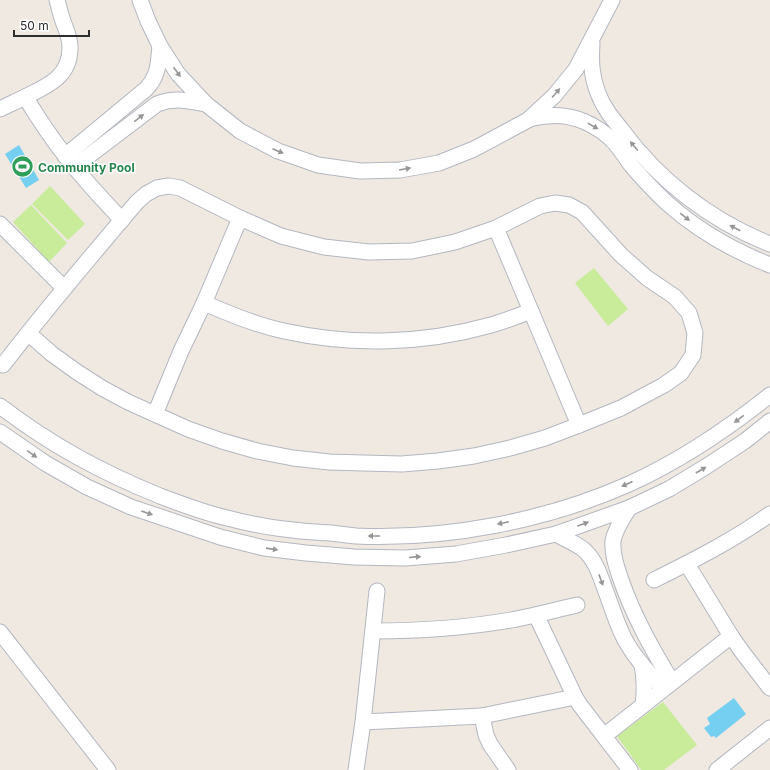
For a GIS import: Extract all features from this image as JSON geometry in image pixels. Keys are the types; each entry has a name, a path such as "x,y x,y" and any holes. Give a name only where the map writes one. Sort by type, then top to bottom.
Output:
{"street":[{"path":"0,109 46,88 61,75 66,66 70,47 57,0"},
{"path":"140,0 148,22 160,46 178,74 206,104 240,131 278,151 318,165 360,171 400,170 439,163 474,150 528,120 554,96 576,69 612,0"},
{"path":"592,38 591,62 593,78 598,93 605,108 614,121 644,158 664,178 709,213 758,240 770,244"},
{"path":"70,161 88,136 146,89 152,82 156,74 160,46"},
{"path":"25,97 51,137 89,185 122,220"},
{"path":"70,161 96,150 158,104 165,101 183,100 206,104"},
{"path":"528,120 547,116 576,118 602,131 616,144 631,165 648,184 687,219 730,247 753,259 770,265"},
{"path":"104,123 115,137"},
{"path":"51,137 76,139 88,136"},
{"path":"89,185 89,173 96,150"},
{"path":"3,365 28,333 64,288 137,202 146,194 157,188 168,186 192,192 240,218 281,236 324,247 369,252 412,251 455,242 496,228 540,206 555,203 569,205 582,212 621,255 647,278 675,297 689,313 695,333 693,355 681,373 664,385 621,408 545,438 510,448 474,456 402,464 329,462 293,458 257,451 222,441 188,429 128,402 102,388 52,354 28,333"},
{"path":"155,414 240,218"},
{"path":"0,224 64,288"},
{"path":"496,228 579,425"},
{"path":"0,241 17,242"},
{"path":"204,303 243,319 283,331 325,338 367,341 409,340 451,334 492,325 531,311"},
{"path":"0,406 50,442 83,461 117,478 187,506 222,517 258,525 294,530 355,536 405,536 454,532 502,524 545,514 587,500 628,484 703,444 770,395"},
{"path":"0,432 45,463 87,487 131,507 220,537 264,548 306,553 354,557 405,558 456,554 506,546 556,534 628,508 669,489 707,466 770,421"},
{"path":"628,508 615,531 613,542 615,563 627,597 645,637 655,654 668,686"},
{"path":"654,580 727,541 770,514"},
{"path":"556,534 583,549 591,558 597,568 617,623 630,647 642,665 668,686"},
{"path":"686,564 743,653 770,688"},
{"path":"356,770 377,591"},
{"path":"373,631 441,629 510,620 577,605"},
{"path":"536,615 575,697 630,770"},
{"path":"0,632 108,770"},
{"path":"604,736 732,636"},
{"path":"630,647 645,637"},
{"path":"655,654 666,662 679,666 693,666"},
{"path":"642,665 645,678 643,705"},
{"path":"362,722 482,716 575,697"},
{"path":"482,716 486,735 490,744 508,770"},
{"path":"717,770 770,728"}],"green space":[{"path":"50,186 85,224 68,240 32,204"},
{"path":"31,205 67,243 49,262 13,222"},
{"path":"594,268 628,309 608,326 575,283"},
{"path":"663,702 697,745 664,770 641,770 617,736"}],"water":[{"name":"Community Pool","path":"19,145 39,180 26,188 5,154"},
{"path":"734,698 746,714 716,738 714,736 711,737 704,728 710,724 707,718"}],"place":[{"name":"Community Pool","path":"22,167"}]}
